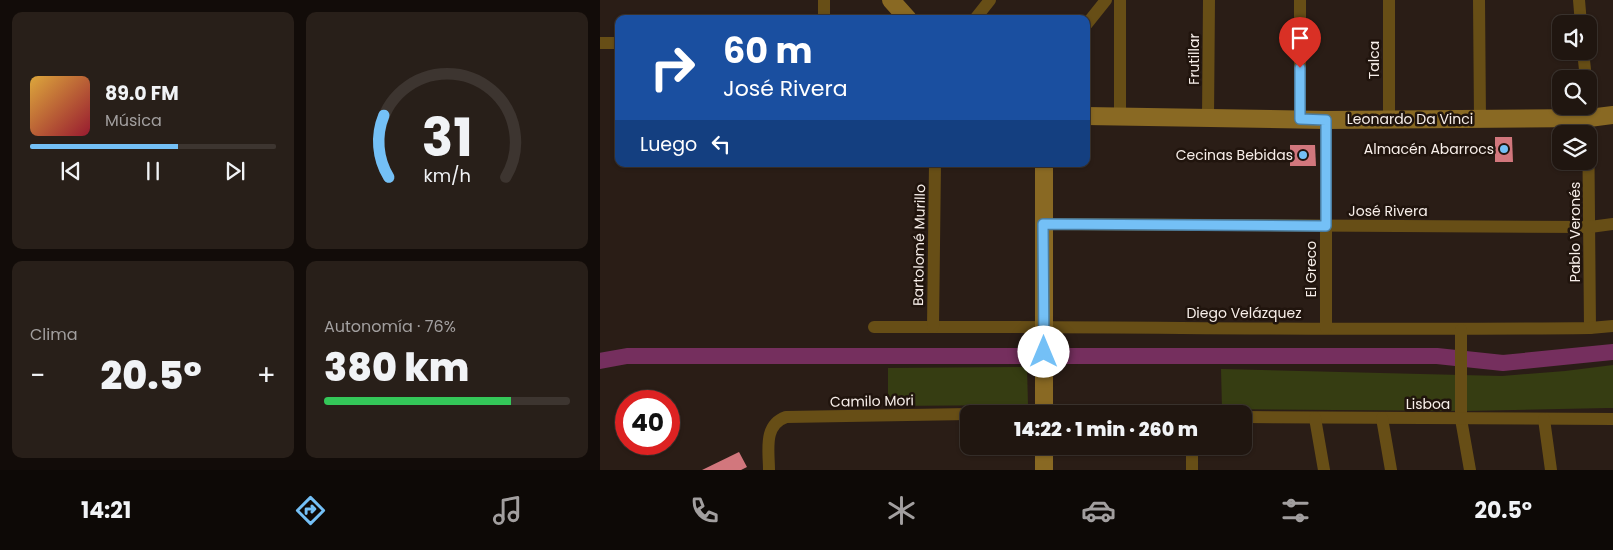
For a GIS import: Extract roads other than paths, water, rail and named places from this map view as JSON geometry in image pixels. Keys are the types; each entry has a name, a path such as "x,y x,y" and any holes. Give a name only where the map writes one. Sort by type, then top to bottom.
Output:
{"street":[{"path":"824,0 824,15"},
{"path":"891,0 904,15"},
{"path":"978,15 990,0"},
{"path":"1090,20 1106,0"},
{"path":"1120,0 1120,116"},
{"name":"Frutillar","path":"1208,118 1209,0"},
{"path":"1300,0 1300,119"},
{"name":"Talca","path":"1389,0 1389,120"},
{"path":"1479,0 1480,119"},
{"path":"1579,0 1580,15"},
{"path":"600,43 615,43"},
{"name":"Leonardo Da Vinci","path":"1597,113 1613,115"},
{"name":"Leonardo Da Vinci","path":"1090,116 1389,120 1480,119 1552,114"},
{"name":"Pablo Veronés","path":"1588,115 1590,328"},
{"name":"El Greco","path":"1326,120 1326,328"},
{"name":"Bartolomé Murillo","path":"934,327 935,167"},
{"path":"1044,167 1044,405"},
{"name":"José Rivera","path":"1043,224 1590,228 1613,224"},
{"name":"Diego Velázquez","path":"874,327 934,327 1044,333 1326,328 1461,336 1613,326"},
{"path":"1461,336 1461,419 1470,470"},
{"name":"Camilo Mori","path":"769,470 769,436 773,426 776,422 791,417 960,414"},
{"name":"Lisboa","path":"1252,417 1544,420 1612,423"},
{"path":"1314,418 1324,470"},
{"path":"1382,418 1391,470"},
{"path":"1544,420 1551,470"},
{"path":"1044,455 1044,470"},
{"path":"1192,455 1192,470"}],"waterway":[{"path":"600,361 627,356 1437,356 1503,363 1613,352"}],"place":[{"name":"Almacén Abarrocs","path":"1504,149"},
{"name":"Cecinas Bebidas","path":"1303,155"}]}
